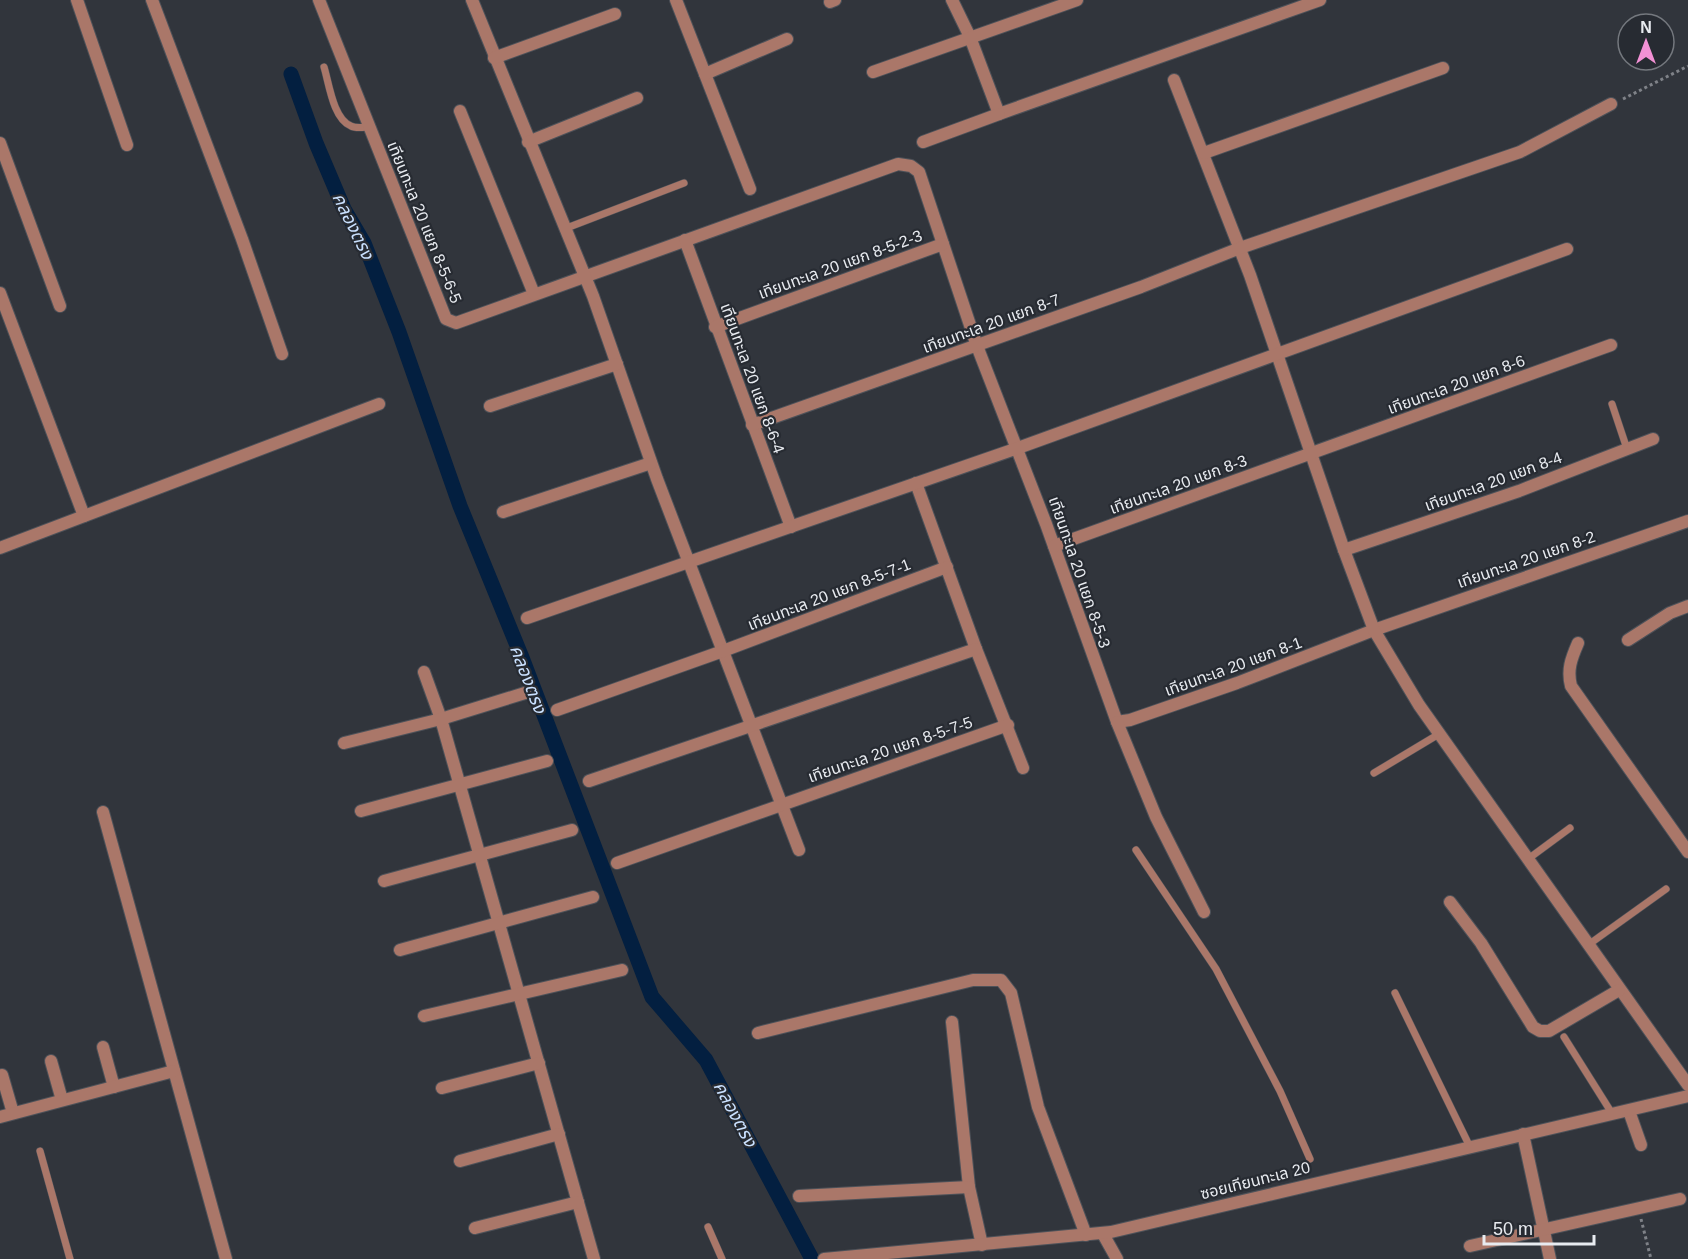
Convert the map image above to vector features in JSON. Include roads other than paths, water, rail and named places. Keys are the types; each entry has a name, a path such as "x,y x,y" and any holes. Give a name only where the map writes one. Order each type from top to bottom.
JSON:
{"street":[{"path":"77,0 127,145"},
{"path":"152,0 242,239 282,354"},
{"name":"เทียนทะเล 20 แยก 8-5-6-5","path":"319,0 446,318 456,323 898,164 910,165 919,172 942,244"},
{"path":"472,0 584,276 651,463 800,850"},
{"path":"676,0 750,189"},
{"path":"952,0 970,37 999,114"},
{"path":"873,72 1077,0"},
{"path":"923,142 1320,0"},
{"path":"494,58 615,14"},
{"path":"705,74 787,39"},
{"path":"1204,153 1443,68"},
{"path":"1174,80 1240,248 1313,454 1344,550 1374,630 1439,734 1688,1085"},
{"path":"528,142 637,98"},
{"name":"เทียนทะเล 20 แยก 8-7","path":"752,425 977,346 1240,248 1520,152 1611,105"},
{"path":"460,111 534,294"},
{"path":"0,143 60,306"},
{"name":"เทียนทะเล 20 แยก 8-6-4","path":"685,240 715,327 791,527"},
{"name":"เทียนทะเล 20 แยก 8-5-2-3","path":"715,327 942,244"},
{"name":"เทียนทะเล 20 แยก 8-5-3","path":"942,244 977,346 1018,448 1117,722"},
{"path":"527,618 1018,448 1567,249"},
{"path":"0,293 84,516"},
{"name":"เทียนทะเล 20 แยก 8-6","path":"1313,454 1611,345"},
{"path":"490,406 617,364"},
{"path":"0,548 379,404"},
{"name":"เทียนทะเล 20 แยก 8-4","path":"1344,550 1519,491 1653,439"},
{"name":"เทียนทะเล 20 แยก 8-3","path":"1054,546 1224,483 1313,454"},
{"path":"503,512 651,463"},
{"path":"916,483 976,649 1008,725 1023,768"},
{"name":"เทียนทะเล 20 แยก 8-2","path":"1374,630 1688,521"},
{"name":"เทียนทะเล 20 แยก 8-5-7-1","path":"557,710 947,567"},
{"path":"1628,640 1670,614 1688,606"},
{"name":"เทียนทะเล 20 แยก 8-1","path":"1117,722 1130,720 1237,683 1374,630"},
{"path":"1578,644 1570,661 1568,675 1571,686 1688,852"},
{"path":"589,781 976,649"},
{"path":"424,672 441,718 594,1259"},
{"path":"344,743 525,693"},
{"path":"1117,722 1156,817 1204,912"},
{"name":"เทียนทะเล 20 แยก 8-5-7-5","path":"617,863 1008,725"},
{"path":"361,811 547,761"},
{"path":"103,812 226,1259"},
{"path":"384,881 572,830"},
{"path":"400,950 498,925 593,897"},
{"path":"1450,902 1476,935 1533,1027 1540,1031 1550,1031 1619,990"},
{"path":"424,1016 519,992 622,970"},
{"path":"758,1033 973,980 1001,980 1011,993 1038,1107 1086,1235"},
{"path":"952,1022 969,1187 982,1245"},
{"path":"103,1047 114,1087"},
{"path":"51,1061 62,1100"},
{"path":"442,1088 539,1063"},
{"path":"0,1117 174,1071"},
{"path":"2,1075 13,1113"},
{"name":"ซอยเทียนทะเล 20","path":"824,1259 1103,1233 1318,1179 1613,1115 1688,1096"},
{"path":"1629,1111 1641,1145"},
{"path":"460,1161 559,1134"},
{"path":"1523,1134 1550,1259"},
{"path":"800,1196 969,1187"},
{"path":"1470,1246 1680,1199"},
{"path":"475,1228 578,1202"},
{"path":"1103,1233 1116,1259"}],"lane":[{"path":"324,67 339,115 344,122 351,126 370,127"},
{"path":"564,229 684,183"},
{"path":"1612,404 1627,449"},
{"path":"1374,773 1439,734"},
{"path":"1528,860 1570,828"},
{"path":"1136,850 1216,969 1280,1091 1310,1159"},
{"path":"1588,945 1666,889"},
{"path":"1395,993 1470,1147"},
{"path":"1564,1037 1613,1115"},
{"path":"40,1151 70,1259"},
{"path":"708,1227 722,1259"}],"waterway":[{"name":"คลองตรง","path":"291,74 316,143 344,209 364,243 399,332 460,506 521,655 652,997 706,1060 812,1259"}]}
